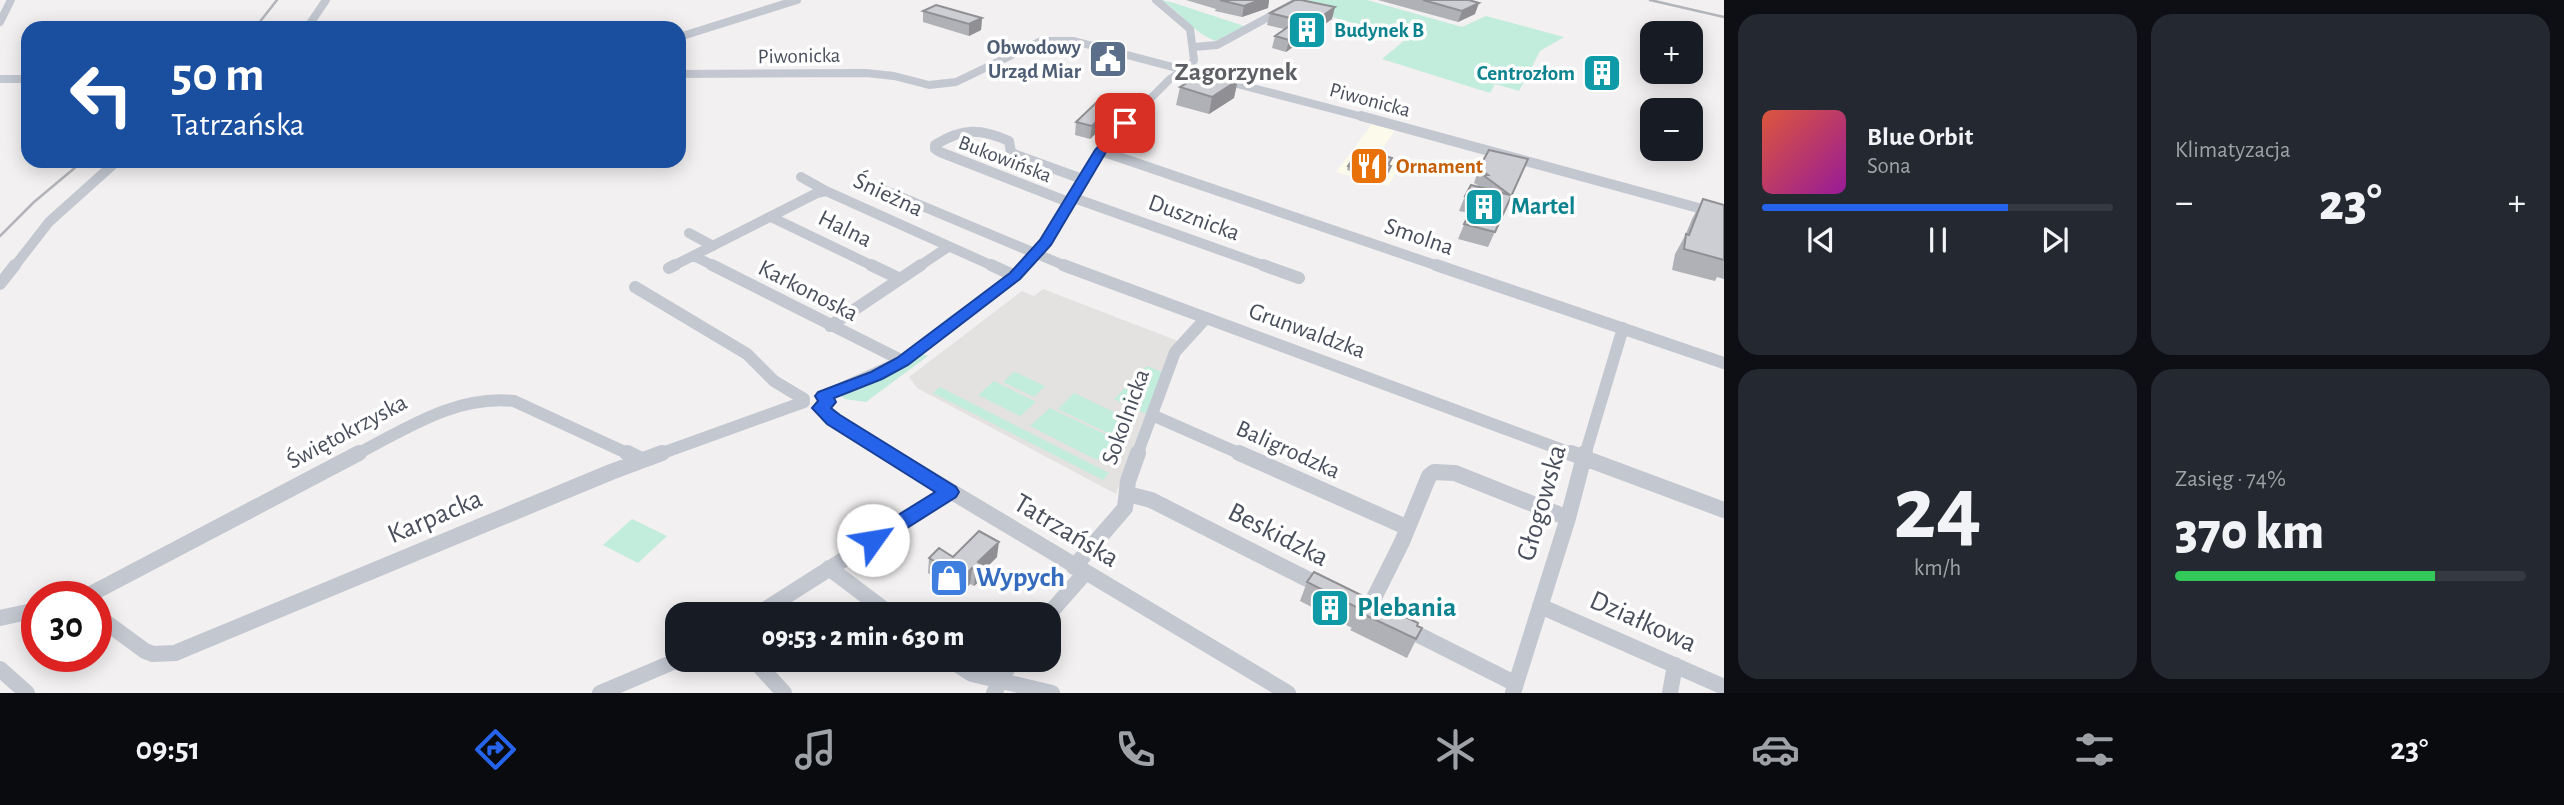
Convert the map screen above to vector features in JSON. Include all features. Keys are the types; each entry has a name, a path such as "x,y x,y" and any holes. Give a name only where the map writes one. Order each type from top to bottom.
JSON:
{"street":[{"path":"0,22 11,0"},
{"path":"312,21 326,0"},
{"path":"686,35 797,0"},
{"path":"822,402 903,361 1015,276 1036,255 1073,201 1101,150 1163,87 1194,60 1192,35 1187,25 1156,0"},
{"path":"1194,47 1217,45 1300,0"},
{"name":"Piwonicka","path":"686,74 866,73 942,85 952,83 1041,41 1057,39 1105,47 1724,215"},
{"path":"0,79 21,79"},
{"name":"Bukowińska","path":"1073,201 940,152 935,145 962,130 974,128 1009,141 1012,152 1016,155 1085,180"},
{"name":"Smolna","path":"1101,150 1724,363"},
{"path":"0,284 49,222 109,168"},
{"path":"801,177 826,191"},
{"name":"Grunwaldzka","path":"877,187 1036,255 1724,509"},
{"name":"Śnieżna","path":"669,268 826,191 1015,276"},
{"name":"Dusznicka","path":"1073,201 1299,278"},
{"name":"Halna","path":"771,217 900,279"},
{"path":"689,233 713,246"},
{"path":"830,326 948,247"},
{"name":"Karkonoska","path":"694,256 903,361"},
{"path":"635,287 747,354 774,382 804,401"},
{"name":"Sokolnicka","path":"1057,602 1125,509 1128,481 1175,352 1206,318"},
{"name":"Głogowska","path":"1514,688 1568,518 1585,458 1586,444 1623,328"},
{"name":"Karpacka","path":"112,627 145,651 153,654 175,653 641,460 804,401 811,394 822,402"},
{"name":"Świętokrzyska","path":"112,583 426,418 460,404 491,399 514,401 641,460"},
{"name":"Tatrzańska","path":"822,402 852,433 1288,693"},
{"name":"Baligrodzka","path":"1152,415 1406,527"},
{"path":"1514,688 1375,613 1406,527 1429,476 1439,471 1455,473 1568,518"},
{"path":"777,602 950,492"},
{"name":"Beskidzka","path":"1128,494 1151,500 1331,591"},
{"path":"829,568 874,602"},
{"name":"Działkowa","path":"1540,606 1724,687"},
{"path":"0,618 21,613"},
{"path":"1670,693 1675,665"},
{"path":"607,692 665,666"},
{"path":"0,669 27,693"},
{"path":"765,672 784,693"},
{"path":"969,672 997,687 1052,693"}],"shaded area":[{"path":"1372,124 1395,130 1378,155 1403,162 1388,186 1336,172"},
{"path":"1043,289 1178,341 1170,349 1116,494 917,388 909,377 1022,291 1034,296"}],"green space":[{"path":"1162,0 1244,26 1216,41 1201,33"},
{"path":"1308,0 1367,0 1462,27 1486,16 1564,37 1540,51 1519,91 1495,84 1490,93 1382,59 1406,39 1296,6"},
{"path":"922,354 928,356 866,402 845,399 840,395 885,376"},
{"path":"1147,366 1162,372 1146,414 1114,399"},
{"path":"1014,372 1045,386 1034,397 1003,382"},
{"path":"994,381 1036,402 1020,416 978,395"},
{"path":"940,387 1109,473 1103,480 933,393"},
{"path":"1074,393 1127,418 1112,435 1058,409"},
{"path":"1050,408 1117,440 1097,460 1030,426"},
{"path":"632,519 667,536 638,563 603,545"}],"building":[{"path":"1220,0 1260,0 1244,6"},
{"path":"1295,0 1335,7 1289,40 1275,36 1298,20 1270,13"},
{"path":"1423,0 1469,0 1479,3 1462,11"},
{"path":"936,5 982,18 969,24 923,11"},
{"path":"1210,70 1237,77 1234,79 1238,80 1212,97 1180,87"},
{"path":"1099,100 1115,103 1092,126 1076,122"},
{"name":"Ornament","path":"1359,150 1392,158 1388,165 1391,166 1385,175 1348,166"},
{"name":"Martel","path":"1489,150 1528,159 1495,232 1464,224 1477,199 1465,196 1471,185 1510,195 1483,175 1488,175 1479,168"},
{"path":"1703,199 1724,205 1724,260 1684,249 1686,234 1689,235"},
{"path":"979,531 999,542 978,562 982,565 976,571 972,568 962,578 929,558 939,548 953,557"},
{"path":"1314,572 1418,623 1417,626 1422,628 1416,639 1359,612 1360,609 1307,582"}],"railway":[{"path":"260,21 277,0"},
{"path":"1650,0 1724,17"},
{"path":"0,236 34,202 75,168"}],"place":[{"name":"Budynek B","path":"1307,30"},
{"name":"Obwodowy Urząd Miar","path":"1108,59"},
{"name":"Centrozłom","path":"1602,73"},
{"name":"Ornament","path":"1369,166"},
{"name":"Martel","path":"1484,207"},
{"name":"Wypych","path":"949,578"},
{"name":"Plebania","path":"1330,608"}],"district":[{"name":"Zagorzynek","path":"1236,72"}],"route":[{"path":"873,540 950,492 833,419 820,408 827,402 824,396 890,369 919,351 1004,286 1046,243 1101,150 1125,123"}]}
